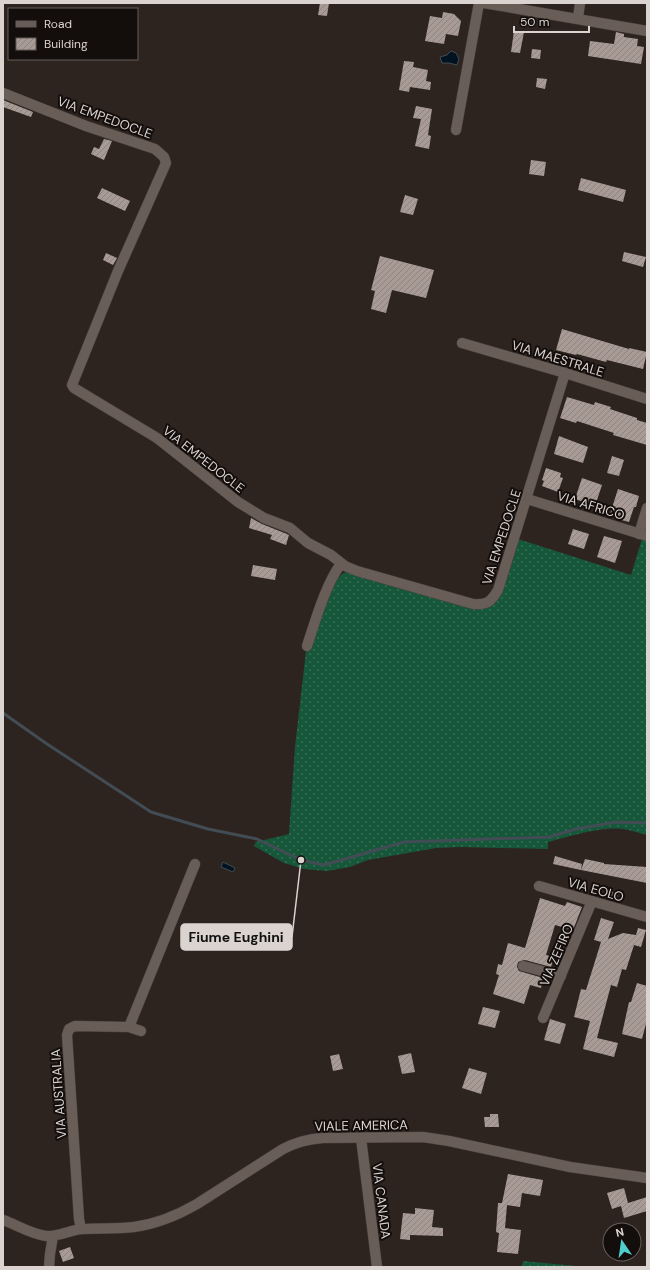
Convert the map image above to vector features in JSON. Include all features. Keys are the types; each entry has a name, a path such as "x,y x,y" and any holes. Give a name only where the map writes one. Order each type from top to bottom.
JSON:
{"street":[{"path":"456,130 479,3"},
{"path":"484,3 647,30"},
{"path":"578,18 580,3"},
{"name":"VIA EMPEDOCLE","path":"3,93 86,126 155,149 161,153 166,163 118,271 72,384 74,388 170,447 238,502 264,518 290,528 308,543 331,555 341,564 357,571 460,601 473,604 485,603 492,600 498,590 565,373"},
{"name":"VIA MAESTRALE","path":"462,343 647,399"},
{"name":"VIA AFRICO","path":"527,498 643,535"},
{"path":"643,535 647,508"},
{"path":"307,646 324,599 336,571 341,564"},
{"path":"129,1027 195,864"},
{"name":"VIA EOLO","path":"539,886 647,917"},
{"name":"VIA ZEFIRO","path":"543,1018 592,901"},
{"path":"523,966 561,976"},
{"name":"VIA AUSTRALIA","path":"81,1229 78,1219 67,1035 69,1029 75,1026 129,1027 141,1031"},
{"name":"VIALE AMERICA","path":"3,1220 45,1236 53,1236 81,1229 134,1227 152,1224 197,1204 283,1149 295,1143 309,1139 423,1137 449,1141 570,1167 647,1178"},
{"name":"VIA CANADA","path":"361,1138 377,1267"},
{"path":"49,1267 53,1236"}],"green space":[{"path":"518,539 631,575 642,539 647,541 647,835 614,828 585,832 548,842 548,849 461,847 436,848 368,860 350,867 327,871 304,869 284,863 254,846 256,842 289,834 295,747 306,651 310,649 315,631 334,583 347,571 488,606"},
{"path":"523,1261 576,1266 522,1267"}],"water":[{"path":"451,51 456,53 459,59 457,65 442,63 440,57 447,55"},
{"path":"223,862 235,868 233,872 221,867"}],"building":[{"path":"320,3 329,3 327,16 318,15"},
{"path":"443,12 454,14 461,21 458,36 446,34 444,44 425,41 430,16 442,18"},
{"path":"514,31 524,32 520,53 511,52"},
{"path":"616,32 624,34 624,37 638,39 637,46 644,47 641,64 588,56 590,41 614,44"},
{"path":"532,49 541,50 540,59 531,58"},
{"path":"404,61 414,62 413,67 428,70 426,81 431,82 430,90 410,87 409,92 399,90"},
{"path":"537,78 547,79 545,89 536,87"},
{"path":"3,100 33,112 31,117 3,107"},
{"path":"416,106 432,109 428,135 431,136 429,149 415,146 421,119 413,118"},
{"path":"104,139 112,141 104,160 91,154 94,147 99,149"},
{"path":"531,160 546,162 544,176 529,174"},
{"path":"581,178 626,190 623,202 578,190"},
{"path":"102,188 130,201 125,211 97,198"},
{"path":"405,195 418,199 413,215 400,212"},
{"path":"624,252 646,257 643,267 622,261"},
{"path":"106,253 117,258 113,265 103,260"},
{"path":"380,256 434,270 426,298 392,290 386,313 371,309 375,291 371,290"},
{"path":"562,329 629,349 647,352 643,369 556,350"},
{"path":"567,397 594,405 595,402 611,407 610,409 647,423 647,445 613,435 614,433 577,421 576,423 560,418"},
{"path":"559,436 588,447 583,463 554,454"},
{"path":"612,456 624,460 619,476 607,473"},
{"path":"546,468 561,473 560,477 563,478 558,492 542,486 544,481 542,480"},
{"path":"582,478 602,485 595,506 575,499"},
{"path":"618,489 639,496 629,522 614,518 615,515 610,514"},
{"path":"251,518 289,535 286,545 270,539 272,535 249,528"},
{"path":"573,529 589,534 584,549 568,544"},
{"path":"604,536 622,541 615,563 597,557"},
{"path":"253,565 277,569 275,580 251,576"},
{"path":"555,856 582,864 581,870 553,864"},
{"path":"585,859 604,864 647,867 647,883 581,870"},
{"path":"609,891 618,893 616,901 607,899"},
{"path":"540,898 565,906 567,902 582,907 573,930 555,925 546,955 554,957 551,967 525,960 518,962 517,967 519,971 543,978 541,988 530,985 524,1004 493,994 499,975 496,974 498,964 502,965 508,943 525,948"},
{"path":"601,918 614,922 608,939 623,933 636,935 638,928 646,930 641,947 634,945 626,970 622,969 617,987 611,985 597,1038 618,1043 614,1057 583,1049 590,1021 574,1017 581,989 586,990 601,942 594,940"},
{"path":"637,983 647,986 647,1020 642,1039 622,1034 629,1002 631,1002"},
{"path":"483,1007 500,1011 495,1028 478,1024"},
{"path":"550,1019 566,1024 560,1044 544,1040"},
{"path":"411,1053 415,1072 402,1074 398,1056"},
{"path":"339,1054 343,1069 333,1071 330,1056"},
{"path":"469,1068 487,1073 481,1094 462,1088"},
{"path":"490,1114 498,1114 499,1127 485,1127 484,1117 490,1117"},
{"path":"508,1174 543,1180 540,1196 522,1193 520,1207 507,1205 505,1228 521,1230 518,1254 497,1252 499,1233 496,1232 498,1203 502,1203"},
{"path":"624,1188 628,1203 647,1197 647,1211 624,1218 621,1206 612,1209 607,1193"},
{"path":"415,1208 434,1210 432,1227 443,1228 443,1236 410,1235 410,1240 400,1239 403,1213 415,1214"},
{"path":"70,1247 74,1258 63,1262 59,1251"}],"waterway":[{"path":"3,713 47,744 151,812 208,829 257,839 301,860 324,865 404,842 549,837 576,829 616,822 647,823"}],"place":[{"name":"Fiume Eughini","path":"301,860"}]}
